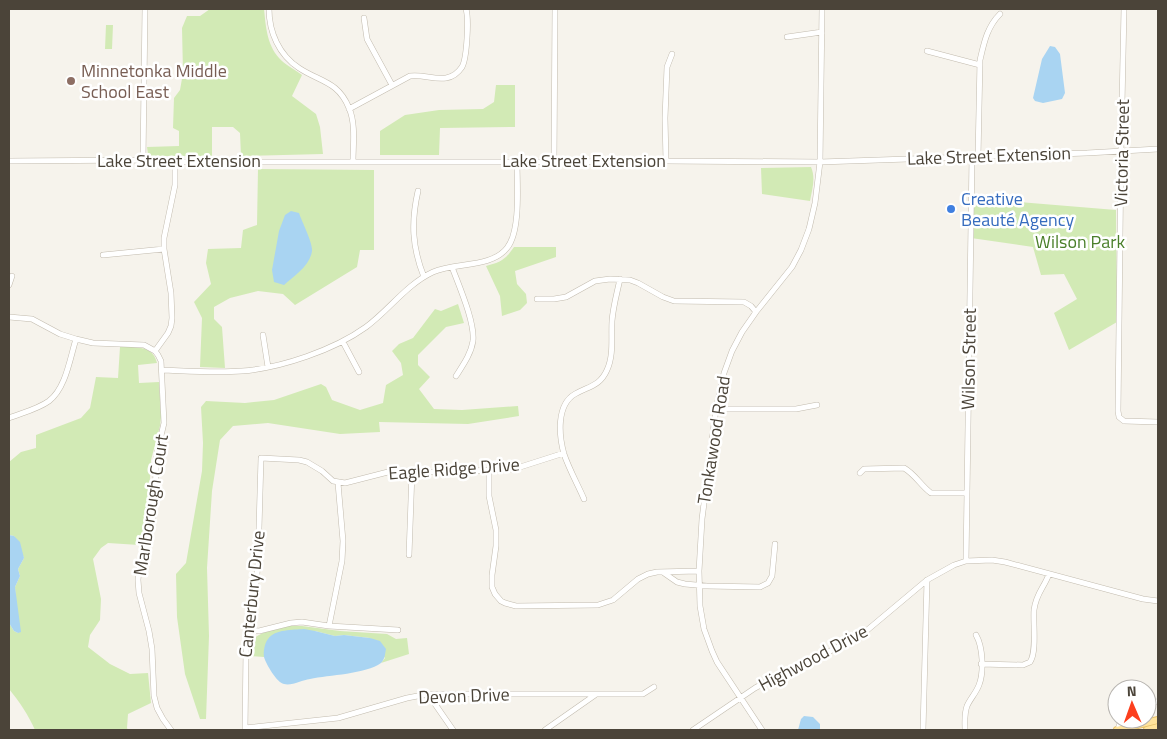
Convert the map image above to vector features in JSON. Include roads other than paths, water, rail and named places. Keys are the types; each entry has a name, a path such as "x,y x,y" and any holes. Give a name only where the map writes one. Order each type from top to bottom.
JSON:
{"main road":[{"path":"1118,730 1158,720"},
{"path":"1147,730 1158,727"}],"street":[{"path":"143,160 145,9"},
{"path":"269,9 271,30 285,56 299,68 330,84 344,98 349,109 353,127 353,162"},
{"path":"349,109 410,76 421,75 444,79 461,69 465,57 468,24 466,9"},
{"path":"554,162 555,9"},
{"name":"Tonkawood Road","path":"762,730 717,662 706,635 701,614 699,571 702,519 716,409 724,373 732,351 742,332 792,267 809,228 815,203 820,162 822,9"},
{"name":"Victoria Street","path":"1124,9 1118,411 1119,417 1124,421 1158,422"},
{"path":"978,157 980,65 983,48 992,22 1000,14"},
{"path":"364,18 367,39 392,85"},
{"path":"788,37 822,32"},
{"path":"927,51 980,65"},
{"path":"666,161 667,67 672,54"},
{"name":"Lake Street Extension","path":"9,161 820,162 1158,149"},
{"name":"Wilson Street","path":"966,561 972,157"},
{"path":"9,317 32,319 60,334 76,339 101,344 144,345 155,350 168,333 172,318 171,293 164,249 166,226 174,185 175,162"},
{"path":"162,370 241,371 292,361 343,342 367,327 424,277 444,268 490,260 496,257 508,247 515,232 517,162"},
{"path":"418,191 413,221 413,236 419,266 424,277"},
{"path":"103,255 164,249"},
{"path":"452,267 473,330 470,352 456,376"},
{"path":"9,285 12,276"},
{"path":"537,299 560,299 595,281 620,279 638,283 674,301 744,302 756,312"},
{"path":"584,499 564,453 561,417 565,404 570,398 597,383 603,377 611,361 612,316 620,279"},
{"path":"262,335 268,367"},
{"path":"9,418 43,404 56,394 64,380 76,339"},
{"path":"343,342 359,372"},
{"name":"Marlborough Court","path":"155,350 161,361 164,423 157,453 154,509 151,527 139,567 138,580 139,593 152,649 154,696 157,708 171,730"},
{"path":"716,409 796,409 817,405"},
{"name":"Eagle Ridge Drive","path":"338,483 351,482 388,472 514,469 564,453"},
{"name":"Canterbury Drive","path":"246,729 246,651 258,563 261,458 307,462 322,470 333,481 338,483"},
{"path":"860,473 864,470 904,468 910,471 931,492 967,493"},
{"path":"489,470 489,496 496,530 492,587 497,598 505,603 516,606 598,605 618,597 638,579 652,572 699,571"},
{"path":"409,555 412,472"},
{"path":"330,626 342,561 343,541 338,483"},
{"path":"664,572 681,584 764,586 772,576 775,544"},
{"name":"Highwood Drive","path":"693,730 768,680 859,637 927,580 954,565 966,561 992,560 1005,562 1143,599 1158,601"},
{"path":"981,664 1023,665 1030,662 1033,654 1035,604 1037,596 1049,574"},
{"path":"924,730 927,580"},
{"path":"248,630 259,631 302,622 330,626 398,630"},
{"path":"965,730 967,707 978,688 980,680 981,645 976,635"},
{"name":"Devon Drive","path":"246,729 338,718 407,698 428,694 643,694 654,687"},
{"path":"428,694 453,730"},
{"path":"545,730 595,695"}],"water":[{"path":"1050,46 1055,47 1060,54 1065,93 1062,99 1043,103 1035,101 1033,98 1042,59"},
{"path":"291,211 299,213 312,251 305,266 284,285 274,282 272,270 279,231 285,215"},
{"path":"9,535 14,536 20,542 24,558 18,569 20,576 15,587 21,632 18,633 14,631 9,623"},
{"path":"304,629 335,636 344,635 380,641 386,649 384,658 381,663 366,670 290,684 281,683 265,660 264,647 266,642 275,633"},
{"path":"804,716 813,717 820,724 820,730 798,730 801,719"}],"place":[{"name":"Minnetonka Middle School East","path":"71,81"},
{"name":"Creative Beauté Agency","path":"951,209"}],"park label":[{"name":"Wilson Park","path":"1080,242"}]}
